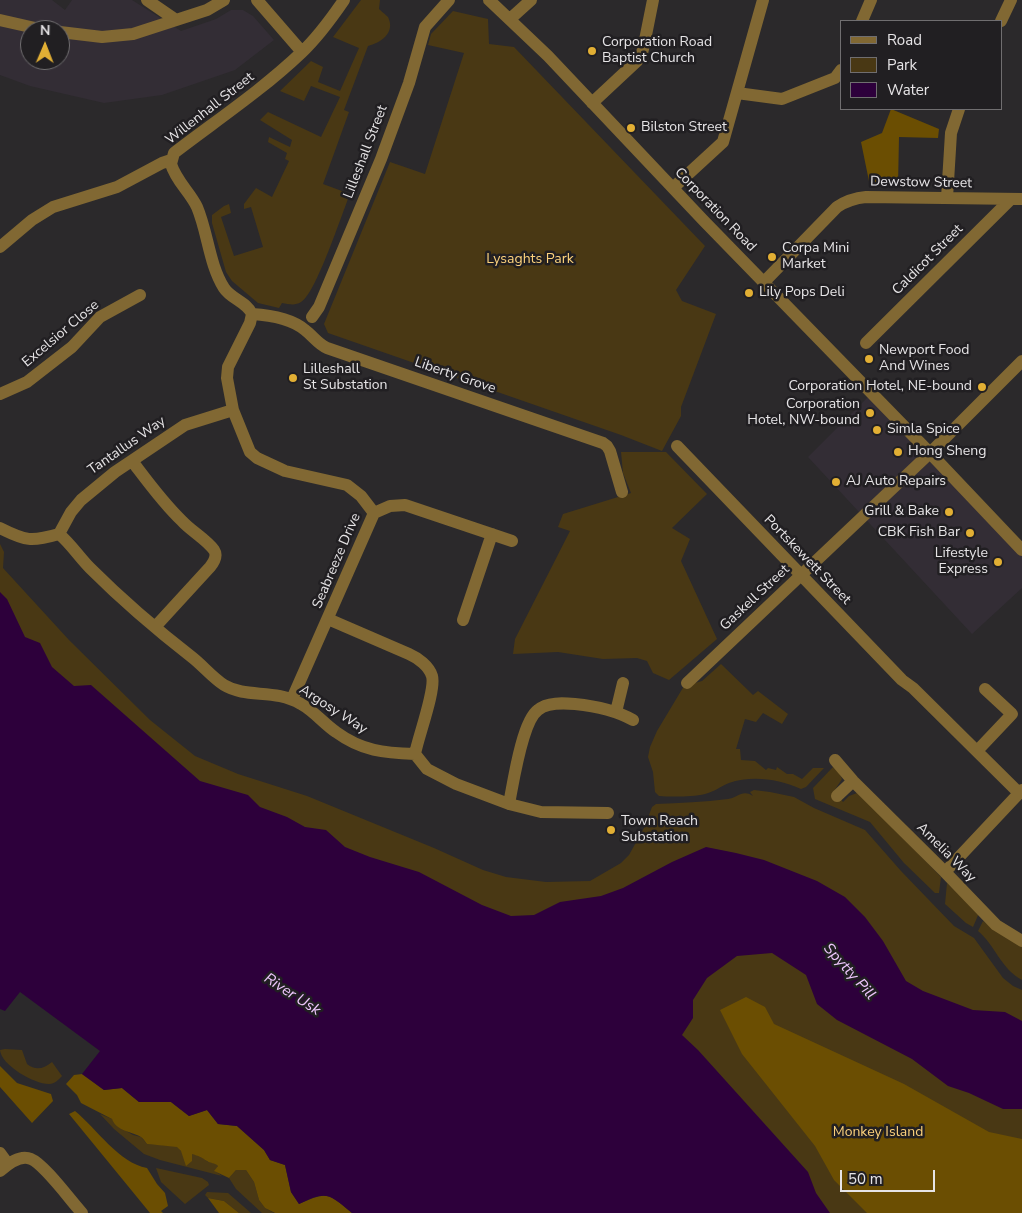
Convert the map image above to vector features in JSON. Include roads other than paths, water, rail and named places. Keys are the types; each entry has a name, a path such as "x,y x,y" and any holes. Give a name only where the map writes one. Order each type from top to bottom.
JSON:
{"street":[{"path":"147,0 176,20"},
{"path":"70,33 102,37 132,34 207,10 224,0"},
{"path":"257,0 302,52"},
{"name":"Willenhall Street","path":"0,247 32,220 53,207 117,187 171,160 174,153 260,89 302,52 327,24 344,0"},
{"name":"Lilleshall Street","path":"312,317 381,159 409,83 426,27 449,0"},
{"name":"Corporation Road","path":"489,0 539,46 1022,550"},
{"path":"510,20 531,0"},
{"path":"592,103 642,53 653,0"},
{"path":"674,187 723,142 764,0"},
{"path":"862,20 871,0"},
{"path":"1001,20 1010,2"},
{"path":"0,20 20,25"},
{"path":"736,93 782,100 835,78 840,71"},
{"path":"947,198 950,132 959,110"},
{"path":"171,160 172,169 197,206 219,278 225,289 247,307 252,314 250,323 228,368 227,378 233,410 250,452 257,458 285,471 347,485 361,496 374,512"},
{"name":"Dewstow Street","path":"764,282 844,202 866,197 1016,199"},
{"name":"Caldicot Street","path":"866,343 1016,199"},
{"name":"Excelsior Close","path":"0,394 27,382 72,347 100,317 140,294"},
{"name":"Liberty Grove","path":"252,314 272,316 298,326 327,348 603,444 610,451 622,492"},
{"name":"Gaskell Street","path":"687,683 930,453 1022,361"},
{"name":"Tantallus Way","path":"59,534 71,512 81,500 115,472 185,425 233,410"},
{"name":"Portskewett Street","path":"677,446 902,680 917,692 1020,792"},
{"path":"132,461 166,505 212,548 216,556 210,567 155,627"},
{"name":"Seabreeze Drive","path":"292,699 374,512 390,506 405,505 512,541"},
{"path":"0,528 19,538 36,541 59,534"},
{"name":"Argosy Way","path":"59,534 91,569 155,627 222,683 232,689 243,692 272,694 292,699 311,711 335,732 366,749 387,753 415,754"},
{"path":"463,620 492,534"},
{"path":"328,619 417,658 429,671 432,676 432,689 415,754 427,769 456,784 509,804 541,812 608,813"},
{"path":"616,712 623,683"},
{"path":"977,751 1012,714 985,689"},
{"path":"509,804 524,736 535,712 547,706 564,704 596,707 616,712 634,720"},
{"name":"Amelia Way","path":"835,760 853,781 996,925 1022,941"},
{"path":"838,796 853,781"},
{"path":"944,872 1020,792"},
{"path":"0,1153 4,1168 21,1158 30,1158 40,1164 82,1213"}],"water":[{"path":"0,592 7,599 25,637 40,643 52,667 74,686 91,685 200,781 248,795 260,807 287,817 305,827 326,830 345,847 419,872 482,905 511,916 534,915 560,902 601,896 623,888 672,862 706,847 764,860 817,881 845,897 865,917 883,941 906,981 923,991 973,1010 1005,1012 1022,1021 1022,1109 1003,1109 969,1093 948,1086 912,1059 837,1020 817,1004 806,975 772,953 737,956 707,978 693,1000 693,1018 682,1035 698,1050 808,1172 816,1193 830,1213 352,1213 333,1198 327,1196 316,1197 299,1204 291,1192 285,1165 270,1160 264,1150 237,1126 218,1124 207,1110 189,1116 171,1102 139,1102 122,1088 104,1090 82,1074 100,1051 20,992 5,1011 0,1009"}],"place":[{"name":"Corporation Road Baptist Church","path":"592,51"},
{"name":"Bilston Street","path":"631,128"},
{"name":"Corpa Mini Market","path":"772,257"},
{"name":"Lily Pops Deli","path":"749,293"},
{"name":"Newport Food And Wines","path":"869,359"},
{"name":"Lilleshall St Substation","path":"293,378"},
{"name":"Corporation Hotel, NE-bound","path":"982,387"},
{"name":"Corporation Hotel, NW-bound","path":"870,413"},
{"name":"Simla Spice","path":"877,430"},
{"name":"Hong Sheng","path":"898,452"},
{"name":"AJ Auto Repairs","path":"836,482"},
{"name":"Grill & Bake","path":"949,512"},
{"name":"CBK Fish Bar","path":"970,533"},
{"name":"Lifestyle Express","path":"998,562"},
{"name":"Town Reach Substation","path":"611,830"}],"park label":[{"name":"Lysaghts Park","path":"530,260"},
{"name":"Monkey Island","path":"878,1133"}],"water label":[{"name":"Spytty Pill","path":"849,972"},
{"name":"River Usk","path":"292,995"}]}
